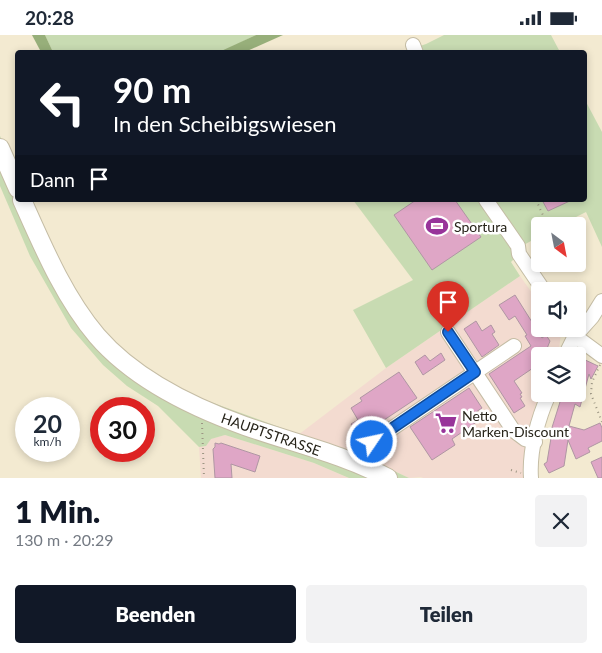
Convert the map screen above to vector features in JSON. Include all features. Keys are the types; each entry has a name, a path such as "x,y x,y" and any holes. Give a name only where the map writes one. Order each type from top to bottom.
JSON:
{"main road":[{"path":"0,148 15,182"},
{"name":"HAUPTSTRASSE","path":"23,202 44,251 68,296 97,335 115,354 136,371 183,401 204,410 245,426 337,456 388,478"}],"street":[{"path":"487,202 518,246 519,255 538,282"},
{"path":"586,322 592,317 602,301"},
{"path":"448,332 513,430 525,439 535,441"},
{"path":"578,337 602,357"},
{"path":"372,442 514,346"},
{"path":"531,478 531,457 540,417 546,402"}],"path":[{"path":"537,202 544,217"},
{"path":"602,361 592,382 591,394 602,422"},
{"path":"204,410 202,420 204,478"}],"shaded area":[{"path":"520,276 531,291 531,337 560,337 559,347 531,347 531,402 537,402 526,457 525,478 409,478 375,462 298,435 386,368"},
{"path":"225,435 314,463 349,478 201,478 199,447 206,446 210,439"}],"green space":[{"path":"32,35 45,35 52,50 40,50"},
{"path":"45,35 256,35 225,50 52,50"},
{"path":"256,35 283,35 249,50 223,50"},
{"path":"444,35 551,35 559,50 411,49"},
{"path":"587,104 602,132 602,247 586,212 576,217 531,217 531,241 511,252 515,258 511,262 520,276 386,368 353,310 413,280 354,202 587,202"},
{"path":"0,136 15,170 15,202 19,202 76,293 102,330 120,347 141,364 186,393 375,462 409,478 349,478 314,463 225,435 211,439 206,446 199,447 155,404 155,397 144,397 127,386 103,365 71,328 30,256 0,186"}],"building":[{"name":"Sportura","path":"413,202 456,202 481,237 432,270 394,215"},
{"path":"543,202 568,202 548,211"},
{"path":"515,295 531,320 531,337 547,337 550,341 548,347 531,347 531,369 514,381 522,393 520,398 525,406 514,413 489,374 531,346 525,336 527,335 515,316 509,320 499,305"},
{"path":"476,321 482,331 491,325 495,332 492,334 499,345 482,357 464,329"},
{"path":"441,353 445,360 423,375 415,362 425,355 430,361"},
{"path":"586,360 598,366 591,379 589,374 586,385"},
{"path":"399,372 417,398 360,439 351,424 358,420 351,408 362,401 360,398"},
{"name":"Netto Marken-Discount","path":"469,388 482,408 476,412 481,419 452,439 455,445 432,460 410,427"},
{"path":"560,402 581,402 580,407 575,404 569,426 584,430 600,423 602,428 602,441 588,448 590,452 576,459 568,440 564,466 549,473 544,464 547,462 551,438 549,437"},
{"path":"215,443 221,443 260,456 255,472 231,464 232,478 215,478 213,449"},
{"path":"602,457 602,478 598,478 591,462"}],"place":[{"name":"Sportura","path":"437,226"},
{"name":"Netto Marken-Discount","path":"446,423"}],"route":[{"path":"372,442 475,372 448,332"}]}
